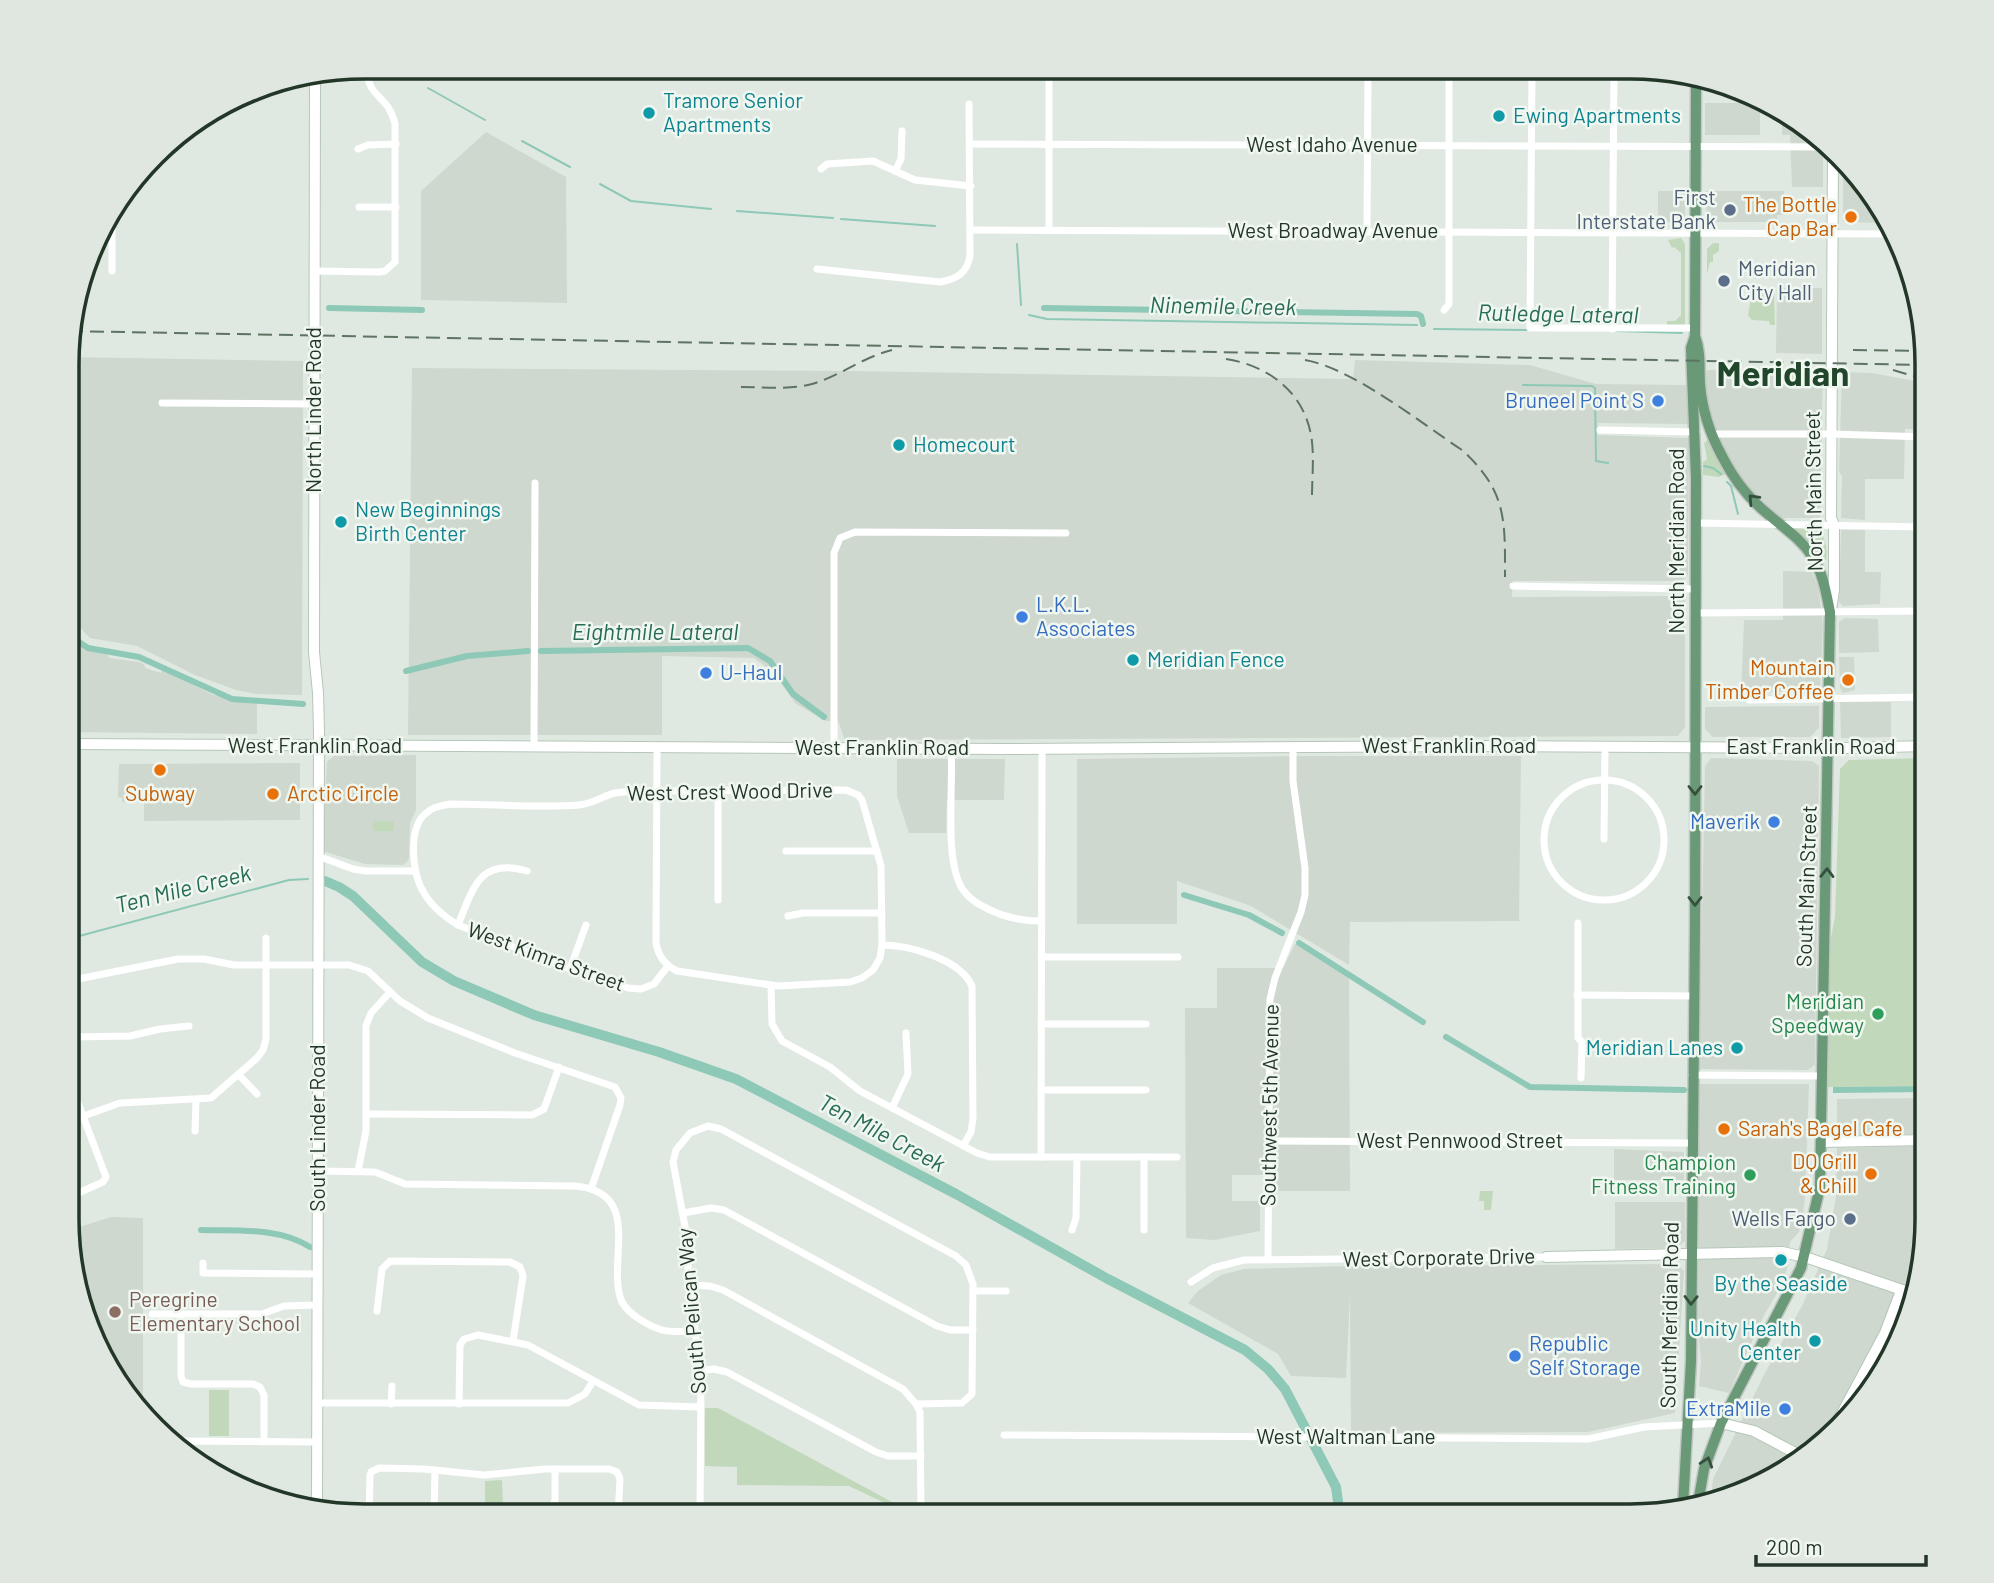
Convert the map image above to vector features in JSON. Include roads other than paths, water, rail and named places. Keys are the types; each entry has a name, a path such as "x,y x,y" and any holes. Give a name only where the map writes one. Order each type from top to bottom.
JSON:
{"main road":[{"name":"North Linder Road","path":"315,83 314,652 319,746"},
{"name":"North Meridian Road","path":"1696,86 1695,332 1691,348 1696,432 1696,747"},
{"name":"North Main Street","path":"1829,748 1830,612 1834,590 1834,525 1831,518 1832,162"},
{"name":"North Meridian Road","path":"1695,332 1700,348 1702,396 1712,434 1721,455 1735,479 1755,503 1799,540 1811,555 1825,582 1830,612"},
{"name":"West Franklin Road","path":"79,744 951,749 1696,747"},
{"name":"South Linder Road","path":"317,1500 319,746"},
{"name":"East Franklin Road","path":"1696,747 1915,746"},
{"name":"South Meridian Road","path":"1683,1499 1691,1361 1696,747"},
{"name":"South Main Street","path":"1699,1496 1704,1469 1721,1423 1788,1296 1805,1257 1821,1187 1829,748"},
{"path":"1821,1142 1915,1140"},
{"name":"West Corporate Drive","path":"1546,1257 1782,1252 1805,1257 1906,1291"},
{"path":"1848,1403 1885,1333 1901,1290"},
{"path":"1687,1423 1692,1452 1689,1498"},
{"path":"1721,1423 1754,1431 1794,1452"}],"street":[{"path":"315,271 379,272 391,267 396,255 395,124 392,111 385,102 366,89 366,79"},
{"path":"1049,79 1049,230"},
{"path":"1367,232 1368,79"},
{"path":"1444,310 1449,304 1449,79"},
{"path":"1532,79 1530,328 1695,332"},
{"path":"1612,329 1615,79"},
{"path":"817,268 940,282 957,277 963,272 970,256 971,230 969,104"},
{"path":"895,171 901,159 902,131"},
{"path":"358,149 368,145 396,144"},
{"name":"West Idaho Avenue","path":"970,144 1815,148"},
{"path":"821,169 827,164 873,161 915,180 971,186"},
{"path":"359,207 396,208"},
{"name":"West Broadway Avenue","path":"971,230 1884,234"},
{"path":"111,271 112,231"},
{"path":"162,403 314,404"},
{"path":"1600,430 1696,432"},
{"path":"1712,434 1915,437"},
{"path":"534,747 535,482"},
{"path":"1697,523 1915,527"},
{"path":"834,748 834,553 840,537 855,532 1066,533"},
{"path":"1513,586 1696,589"},
{"path":"1696,613 1915,611"},
{"path":"1749,700 1915,697"},
{"path":"1605,746 1605,839"},
{"path":"657,747 656,943 657,950 668,966 677,971 792,986 856,980 873,970 880,958 882,946 882,874 877,851 786,850"},
{"name":"Southwest 5th Avenue","path":"1268,1259 1270,999 1275,978 1301,912 1306,886 1293,781 1293,747"},
{"path":"951,749 951,834 955,874 960,885 975,902 999,914 1021,921 1041,921"},
{"path":"1041,1157 1042,749"},
{"path":"1605,779 1625,783 1648,797 1662,820 1665,846 1656,871 1637,890 1625,896 1599,900 1573,891 1553,872 1547,860 1544,833 1547,820 1562,796 1585,782 1605,779"},
{"name":"West Crest Wood Drive","path":"414,871 416,828 423,815 436,807 450,804 582,805 615,793 657,791 846,790 858,795 862,800 877,851"},
{"path":"718,791 718,900"},
{"path":"318,856 353,869 414,871"},
{"path":"458,925 474,884 484,874 495,869 515,868 527,871"},
{"name":"West Kimra Street","path":"414,871 424,894 458,925 570,969 628,988 641,989 654,984 668,966"},
{"path":"788,916 803,913 882,913"},
{"path":"1578,923 1577,995 1578,1038 1582,1042 1581,1078"},
{"path":"570,969 586,925"},
{"path":"79,1118 133,1101 211,1098 239,1075 263,1049 266,1039 266,938"},
{"path":"882,946 909,947 954,967 965,975 972,986 973,1119 971,1132 963,1146"},
{"path":"1041,957 1178,957"},
{"path":"79,978 178,959 204,959 234,965 362,967 411,1009 428,1018 515,1053 609,1084 619,1092 620,1105 591,1189"},
{"path":"771,985 772,1024 782,1041 825,1063 860,1091 963,1146 989,1157 1177,1157"},
{"path":"358,1171 365,1137 366,1026 370,1013 390,992"},
{"path":"1577,995 1693,996"},
{"path":"1041,1024 1146,1024"},
{"path":"79,1037 130,1036 189,1026"},
{"path":"892,1108 908,1074 906,1033"},
{"path":"366,1114 532,1115 544,1109 559,1067"},
{"path":"239,1075 257,1094"},
{"path":"1692,1075 1821,1076"},
{"path":"1041,1090 1146,1090"},
{"path":"195,1132 196,1100"},
{"path":"79,1105 106,1171 103,1182 79,1193"},
{"name":"South Pelican Way","path":"700,1504 700,1371 689,1285 686,1232 673,1169 674,1156 690,1133 708,1126 720,1129 956,1256 970,1271 973,1291"},
{"name":"West Pennwood Street","path":"1269,1141 1692,1143"},
{"path":"1072,1230 1076,1218 1077,1157"},
{"path":"1144,1157 1144,1230"},
{"path":"318,1171 375,1172 405,1184 574,1185 591,1189 609,1202 618,1220 619,1288 625,1307 635,1316 662,1330 695,1331"},
{"path":"683,1213 711,1208 724,1210 937,1326 950,1330 973,1330"},
{"name":"West Corporate Drive","path":"1192,1282 1224,1264 1268,1259 1546,1257"},
{"path":"377,1311 384,1265 398,1260 434,1263 510,1262 520,1267 523,1276 513,1341"},
{"path":"203,1263 203,1273 317,1274"},
{"path":"689,1285 723,1290 892,1381 916,1404 920,1412 921,1504"},
{"path":"916,1404 962,1403 968,1399 973,1387 973,1291 1006,1291"},
{"path":"152,1314 262,1314 284,1306 317,1305"},
{"path":"181,1314 183,1382 253,1384 260,1387 264,1395 264,1442"},
{"path":"460,1404 459,1352 464,1339 478,1335 528,1345 639,1405 701,1407"},
{"path":"700,1371 714,1369 727,1372 882,1455 921,1456"},
{"path":"317,1404 568,1404 585,1394 593,1381"},
{"path":"391,1385 391,1404"},
{"name":"West Waltman Lane","path":"1004,1434 1588,1439 1644,1427 1721,1423"},
{"path":"186,1441 317,1442"},
{"path":"369,1504 369,1480 372,1472 379,1468 484,1475 555,1469 609,1469 617,1472 620,1479 619,1504"},
{"path":"554,1504 555,1469"},
{"path":"434,1504 435,1470"}],"waterway":[{"name":"Ninemile Creek","path":"428,88 485,120"},
{"name":"Ninemile Creek","path":"522,141 570,167"},
{"name":"Ninemile Creek","path":"600,184 631,201 711,209"},
{"name":"Ninemile Creek","path":"737,211 833,218"},
{"name":"Ninemile Creek","path":"841,219 935,226"},
{"name":"Ninemile Creek","path":"1017,244 1021,305"},
{"name":"Rutledge Lateral","path":"329,308 422,310"},
{"name":"Rutledge Lateral","path":"1044,308 1417,314 1421,316 1423,324"},
{"name":"Ninemile Creek","path":"1029,315 1047,319 1417,325"},
{"name":"Rutledge Lateral","path":"1434,329 1527,330"},
{"name":"Rutledge Lateral","path":"1617,331 1682,333"},
{"name":"Ninemile Creek","path":"1523,385 1595,388 1596,461 1608,463"},
{"name":"Ninemile Creek","path":"1704,466 1721,474"},
{"name":"Ninemile Creek","path":"1727,482 1731,486 1738,514"},
{"name":"Eightmile Lateral","path":"79,642 88,648 139,657 232,699 303,704"},
{"name":"Eightmile Lateral","path":"541,651 748,648 770,661 793,694 824,717"},
{"name":"Eightmile Lateral","path":"406,671 467,656 528,651"},
{"name":"Ten Mile Creek","path":"79,936 289,880 308,879"},
{"name":"Ten Mile Creek","path":"325,881 353,896 422,962 454,981 534,1015 659,1052 736,1079 1245,1350 1268,1369 1285,1389 1336,1487 1338,1504"},
{"name":"Eightmile Lateral","path":"1184,895 1249,915 1282,933"},
{"name":"Eightmile Lateral","path":"1299,943 1423,1022"},
{"name":"Eightmile Lateral","path":"1446,1037 1530,1087 1684,1090"},
{"path":"201,1230 271,1233 310,1247"}],"railway":[{"path":"81,331 1915,365"},
{"path":"741,387 804,386 892,350"},
{"path":"1853,350 1915,351"},
{"path":"1226,359 1258,368 1272,376 1284,386 1303,410 1312,442 1312,497"},
{"path":"1305,360 1324,365 1365,385 1462,450 1477,465 1488,479 1500,508 1505,539 1505,577"},
{"path":"1893,370 1915,376"}],"place":[{"name":"Tramore Senior Apartments","path":"649,113"},
{"name":"Ewing Apartments","path":"1499,116"},
{"name":"First Interstate Bank","path":"1730,210"},
{"name":"The Bottle Cap Bar","path":"1851,217"},
{"name":"Meridian City Hall","path":"1724,281"},
{"name":"Bruneel Point S","path":"1658,401"},
{"name":"Homecourt","path":"899,445"},
{"name":"New Beginnings Birth Center","path":"341,522"},
{"name":"L.K.L. Associates","path":"1022,617"},
{"name":"Meridian Fence","path":"1133,660"},
{"name":"U-Haul","path":"706,673"},
{"name":"Mountain Timber Coffee","path":"1848,680"},
{"name":"Subway","path":"160,770"},
{"name":"Arctic Circle","path":"273,794"},
{"name":"Maverik","path":"1774,822"},
{"name":"Meridian Speedway","path":"1878,1014"},
{"name":"Meridian Lanes","path":"1737,1048"},
{"name":"Sarah's Bagel Cafe","path":"1724,1129"},
{"name":"DQ Grill & Chill","path":"1871,1174"},
{"name":"Champion Fitness Training","path":"1750,1175"},
{"name":"Wells Fargo","path":"1850,1219"},
{"name":"By the Seaside","path":"1781,1260"},
{"name":"Peregrine Elementary School","path":"115,1312"},
{"name":"Unity Health Center","path":"1815,1341"},
{"name":"Republic Self Storage","path":"1515,1356"},
{"name":"ExtraMile","path":"1785,1409"}],"district":[{"name":"Meridian","path":"1783,374"}]}
